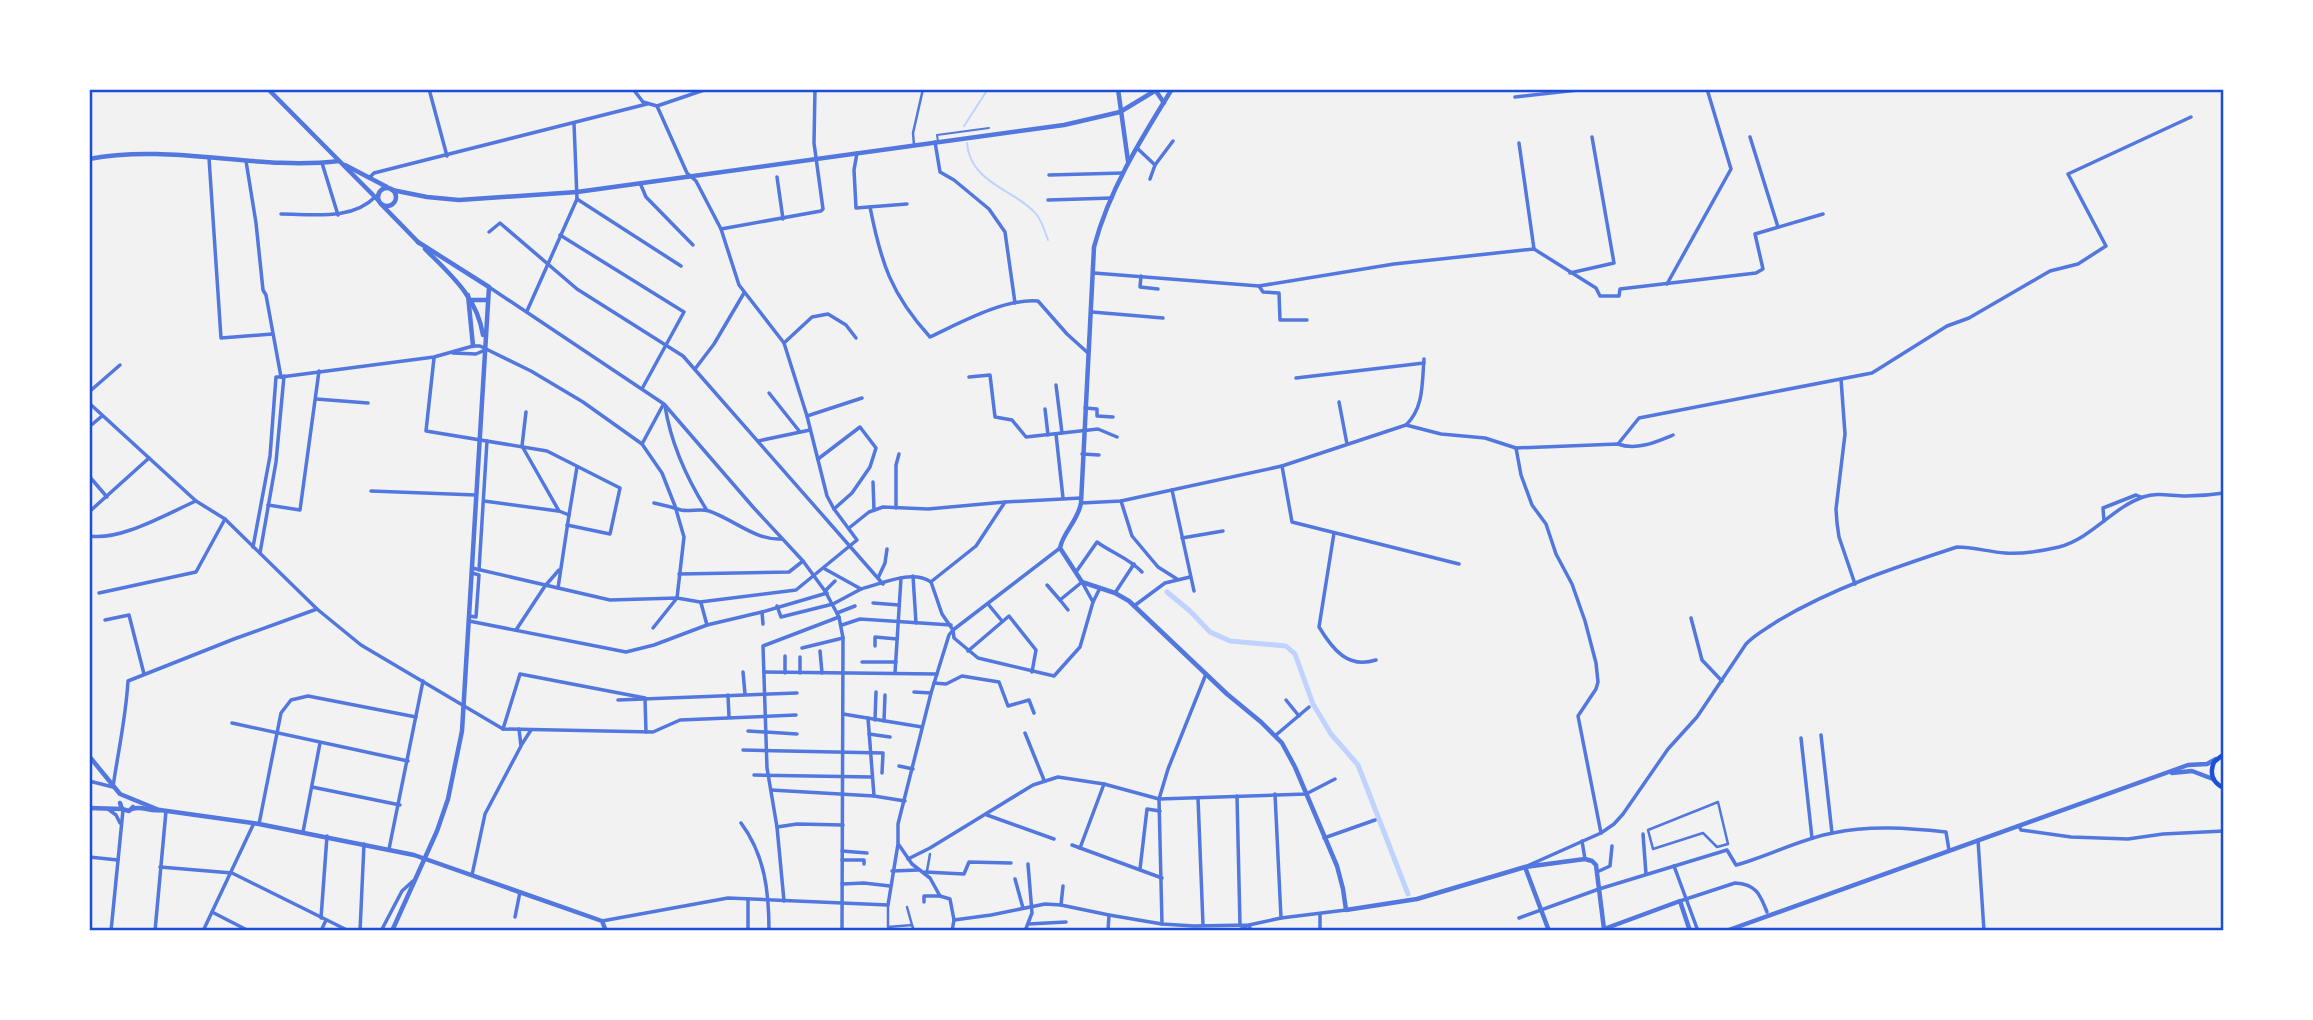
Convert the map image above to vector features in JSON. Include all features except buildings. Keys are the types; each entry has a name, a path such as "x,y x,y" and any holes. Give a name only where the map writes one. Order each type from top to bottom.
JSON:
{"main road":[{"path":"2224,754 2217,758 2212,768 2213,779 2224,788"}],"street":[{"path":"268,89 468,294 482,326 485,350"},
{"path":"429,89 447,156"},
{"path":"634,89 647,104"},
{"path":"361,183 374,173 647,104 657,106 707,89"},
{"path":"721,229 783,219 823,209 814,143 815,89"},
{"path":"914,145 913,132 923,89"},
{"path":"1118,89 1128,162"},
{"path":"912,925 888,927 888,905 898,844 898,824 934,683 952,628 1060,548 1074,523 1081,500 1094,247 1128,162 1172,89"},
{"path":"1515,97 1587,89"},
{"path":"1667,284 1731,169 1707,89"},
{"path":"89,159 135,155 246,161 340,162 391,189 408,193 459,200 577,196 640,183 1064,125 1120,112 1157,90 1164,103"},
{"path":"472,570 610,600 677,598 701,602 796,590 825,569 857,540 827,496 807,416 784,343 739,285 721,229 704,195 687,173 657,106"},
{"path":"1618,444 1639,418 1876,372 1947,326 1969,318 2050,271 2078,264 2105,246 2067,174 2191,117"},
{"path":"527,311 577,196 573,123"},
{"path":"1570,273 1614,263 1592,137"},
{"path":"1750,137 1778,227"},
{"path":"1150,179 1155,165 1173,141"},
{"path":"937,142 940,172 989,209 1005,232 1016,303"},
{"path":"1519,143 1534,249"},
{"path":"1137,148 1155,165"},
{"path":"857,153 854,170 856,208 907,204"},
{"path":"209,158 221,338 272,334"},
{"path":"246,161 263,290 282,376 276,462 260,553"},
{"path":"322,163 338,215"},
{"path":"1049,175 1123,173"},
{"path":"777,177 783,219"},
{"path":"640,183 646,197 693,245"},
{"path":"378,201 381,190 391,189"},
{"path":"391,189 396,195 393,211 396,220"},
{"path":"281,214 338,215 378,201 386,206 408,193"},
{"path":"577,196 681,265"},
{"path":"1048,200 1112,198"},
{"path":"870,207 884,265 894,289 930,337 972,317 1028,300 1038,301 1088,353"},
{"path":"1094,273 1259,286 1394,264 1534,249 1596,288 1600,296 1619,296 1620,289 1756,273 1763,269 1755,234 1823,214"},
{"path":"489,232 500,223 577,289 683,356 883,584"},
{"path":"559,234 684,312 643,387"},
{"path":"418,242 643,387 664,404 803,561 826,592 838,615 843,638 842,931"},
{"path":"454,278 461,268"},
{"path":"1141,276 1140,287 1158,289"},
{"path":"392,931 425,859 448,799 462,731 489,286"},
{"path":"1259,286 1263,292 1279,293 1280,320 1307,320"},
{"path":"695,369 714,344 744,293"},
{"path":"468,294 473,346"},
{"path":"472,300 488,300"},
{"path":"1092,312 1163,317"},
{"path":"784,343 812,317 828,314 846,325 856,338"},
{"path":"253,547 270,456 276,377 434,357 473,346 531,371 583,402 642,444 662,473 676,506 684,537 677,598 653,628"},
{"path":"451,352 476,354 485,350"},
{"path":"434,357 426,430 547,451 620,488 610,534 567,525"},
{"path":"849,528 874,510 928,509 1063,498 1121,501 1282,466 1405,425 1416,415 1419,405 1424,361 1296,378"},
{"path":"89,392 120,365"},
{"path":"268,505 300,510 319,371"},
{"path":"969,377 990,375 995,417 1012,420 1026,437 1083,429 1098,429 1117,437"},
{"path":"1841,379 1845,434 1837,496 1837,523 1855,584"},
{"path":"1056,385 1062,433"},
{"path":"769,393 800,432"},
{"path":"316,398 368,403"},
{"path":"807,416 862,398"},
{"path":"1339,401 1347,444"},
{"path":"89,403 196,501 225,519 317,609 360,645 465,704 503,729 653,732 680,720 796,715"},
{"path":"642,444 664,404"},
{"path":"664,404 670,434 682,466 706,509"},
{"path":"1085,408 1097,409 1097,416 1113,417"},
{"path":"89,415 95,409"},
{"path":"1045,409 1048,435"},
{"path":"526,412 522,446 559,511"},
{"path":"89,427 102,416"},
{"path":"1405,425 1441,434 1485,438 1516,448 1618,444 1626,447 1647,444 1673,435"},
{"path":"817,459 860,427 876,448 870,467 852,493 834,509"},
{"path":"758,441 810,430"},
{"path":"1056,434 1063,498"},
{"path":"479,570 487,441"},
{"path":"1516,448 1521,475 1532,505 1546,524 1556,554 1572,584 1596,663 1596,689 1578,716 1601,833"},
{"path":"896,508 896,465 899,454"},
{"path":"1082,454 1099,455"},
{"path":"89,512 149,458"},
{"path":"1282,466 1292,522 1459,564"},
{"path":"558,588 577,467"},
{"path":"89,476 107,496"},
{"path":"873,482 874,510"},
{"path":"1172,490 1194,591"},
{"path":"371,491 476,495"},
{"path":"954,920 1032,906 1061,905 1162,923 1249,925 1280,918 1417,899 1525,867 1601,833 1623,814 1668,749 1697,717 1753,637 1804,605 1957,547 2007,554 2062,546 2086,535 2122,507 2141,497 2157,493 2183,496 2224,494"},
{"path":"2104,521 2103,508 2136,495 2141,497"},
{"path":"89,536 104,539 196,501"},
{"path":"484,501 559,511 569,515"},
{"path":"1121,501 1132,536 1158,567 1164,577 1164,583"},
{"path":"931,582 976,546 1005,502"},
{"path":"653,503 676,506 681,510 706,509 749,531 774,540 782,540"},
{"path":"99,593 196,572 225,519"},
{"path":"1182,538 1223,531"},
{"path":"1334,533 1319,627 1347,660 1358,664 1376,660"},
{"path":"1076,572 1097,542 1134,564 1142,572"},
{"path":"1060,548 1093,602"},
{"path":"878,578 885,563 887,549"},
{"path":"679,574 789,572 803,561"},
{"path":"1115,593 1134,564"},
{"path":"1158,567 1177,579"},
{"path":"825,569 861,589"},
{"path":"516,630 559,570"},
{"path":"777,606 780,617 832,604 861,589 901,578 913,576 931,582"},
{"path":"913,576 916,623"},
{"path":"1134,606 1164,583 1190,577"},
{"path":"895,673 901,578"},
{"path":"469,619 626,652 654,645 707,625 762,612 826,592 835,582"},
{"path":"931,582 954,638 968,651 978,658 1054,676 1080,647 1093,602 1100,588"},
{"path":"1082,582 1115,593 1134,606 1276,735 1295,767 1337,866 1346,910"},
{"path":"1060,600 1082,582"},
{"path":"1047,585 1068,610"},
{"path":"1087,593 1092,586"},
{"path":"701,602 707,625"},
{"path":"873,603 899,605"},
{"path":"987,604 1002,621"},
{"path":"784,901 777,827 768,777 763,646 855,606"},
{"path":"114,788 126,715 128,681 317,609"},
{"path":"762,612 763,624"},
{"path":"105,620 129,615 144,674"},
{"path":"968,651 1009,616 1036,650 1032,672"},
{"path":"1691,618 1702,660 1722,681"},
{"path":"841,625 860,619 952,628"},
{"path":"875,646 875,637 897,639"},
{"path":"802,648 843,638"},
{"path":"820,651 822,673"},
{"path":"785,656 785,673"},
{"path":"800,657 800,673"},
{"path":"862,662 896,662"},
{"path":"743,672 745,694"},
{"path":"764,672 937,674"},
{"path":"503,729 520,674 645,698"},
{"path":"1162,923 1159,800 1173,756 1206,674"},
{"path":"934,683 946,684 962,676 999,682 1009,706 1029,701 1034,713"},
{"path":"389,849 423,681"},
{"path":"875,720 876,692"},
{"path":"914,692 931,693"},
{"path":"618,700 797,693"},
{"path":"728,695 729,717"},
{"path":"884,721 885,695"},
{"path":"203,931 257,823 281,713 291,700 308,696 416,718"},
{"path":"645,698 646,732"},
{"path":"1286,701 1299,716"},
{"path":"1276,735 1309,707"},
{"path":"843,714 922,727"},
{"path":"868,718 874,796"},
{"path":"232,723 408,761"},
{"path":"519,729 521,746"},
{"path":"472,875 485,814 531,729"},
{"path":"748,731 797,734"},
{"path":"1025,733 1044,780"},
{"path":"869,734 890,737"},
{"path":"1821,734 1832,833"},
{"path":"1801,738 1812,838"},
{"path":"303,832 320,743"},
{"path":"743,750 883,753 882,773"},
{"path":"89,755 124,803 132,809"},
{"path":"1726,931 2188,765 2207,764 2217,758"},
{"path":"899,766 913,769"},
{"path":"2168,773 2192,771 2213,779"},
{"path":"754,775 872,777"},
{"path":"908,859 930,851 1044,780 1058,777 1104,784 1159,800 1306,794 1335,779"},
{"path":"89,781 114,788"},
{"path":"1080,848 1104,784"},
{"path":"312,787 400,805"},
{"path":"770,790 874,796 905,801"},
{"path":"1276,794 1280,918"},
{"path":"1237,796 1240,925"},
{"path":"1198,797 1203,925"},
{"path":"1718,802 1728,844 1717,847 1703,833 1653,849 1648,830 1718,802"},
{"path":"124,803 133,805 132,809"},
{"path":"110,931 124,803"},
{"path":"89,808 108,809 124,803 163,811 257,823 389,849 602,921 728,898 888,905"},
{"path":"121,825 126,813 137,807 163,811"},
{"path":"108,809 121,825"},
{"path":"1140,869 1147,809 1160,811"},
{"path":"155,928 163,811"},
{"path":"987,814 1055,839"},
{"path":"1324,838 1375,820"},
{"path":"741,823 760,855 769,900 769,931"},
{"path":"777,827 843,824"},
{"path":"2020,826 2021,830 2071,837 2128,839 2224,831"},
{"path":"1519,918 1599,889 1724,850 1727,850 1736,865 1765,857 1812,838 1866,828 1946,832 1949,850"},
{"path":"1643,834 1646,874"},
{"path":"321,931 327,836"},
{"path":"1978,840 1984,931"},
{"path":"1582,841 1585,859"},
{"path":"360,931 365,844"},
{"path":"898,844 908,859 930,878 940,896"},
{"path":"1072,845 1162,878"},
{"path":"1597,872 1610,866 1612,846"},
{"path":"842,851 867,853"},
{"path":"923,871 930,851"},
{"path":"89,857 118,860"},
{"path":"842,860 864,860 864,864"},
{"path":"1525,867 1592,860 1596,865 1602,930 1735,883 1744,883 1759,893 1767,912"},
{"path":"892,871 964,874 969,862 1011,863"},
{"path":"1025,931 1032,906 1028,863"},
{"path":"1674,866 1698,931"},
{"path":"160,867 232,873 349,931"},
{"path":"1525,867 1549,931"},
{"path":"381,931 402,891 417,877"},
{"path":"1015,878 1023,908"},
{"path":"842,884 890,886"},
{"path":"1061,905 1063,886"},
{"path":"515,917 520,892"},
{"path":"924,902 924,896 950,899 954,920 952,931"},
{"path":"748,899 748,931"},
{"path":"1680,901 1690,931"},
{"path":"1000,906 1001,913"},
{"path":"907,907 914,931"},
{"path":"212,912 249,931"},
{"path":"1320,914 1320,931"},
{"path":"1108,931 1109,915"},
{"path":"602,921 606,931"},
{"path":"1028,924 1066,922"},
{"path":"1217,925 1219,931"},
{"path":"1237,931 1249,925"},
{"path":"1249,925 1251,931"}],"lane":[{"path":"937,142 937,135 989,128"}],"waterway":[{"path":"964,126 988,89"},
{"path":"967,143 976,168 1028,206 1037,215 1048,240"},
{"path":"1167,592 1210,632 1230,641 1286,646 1295,654 1313,704 1331,734 1358,765 1408,894"}]}
